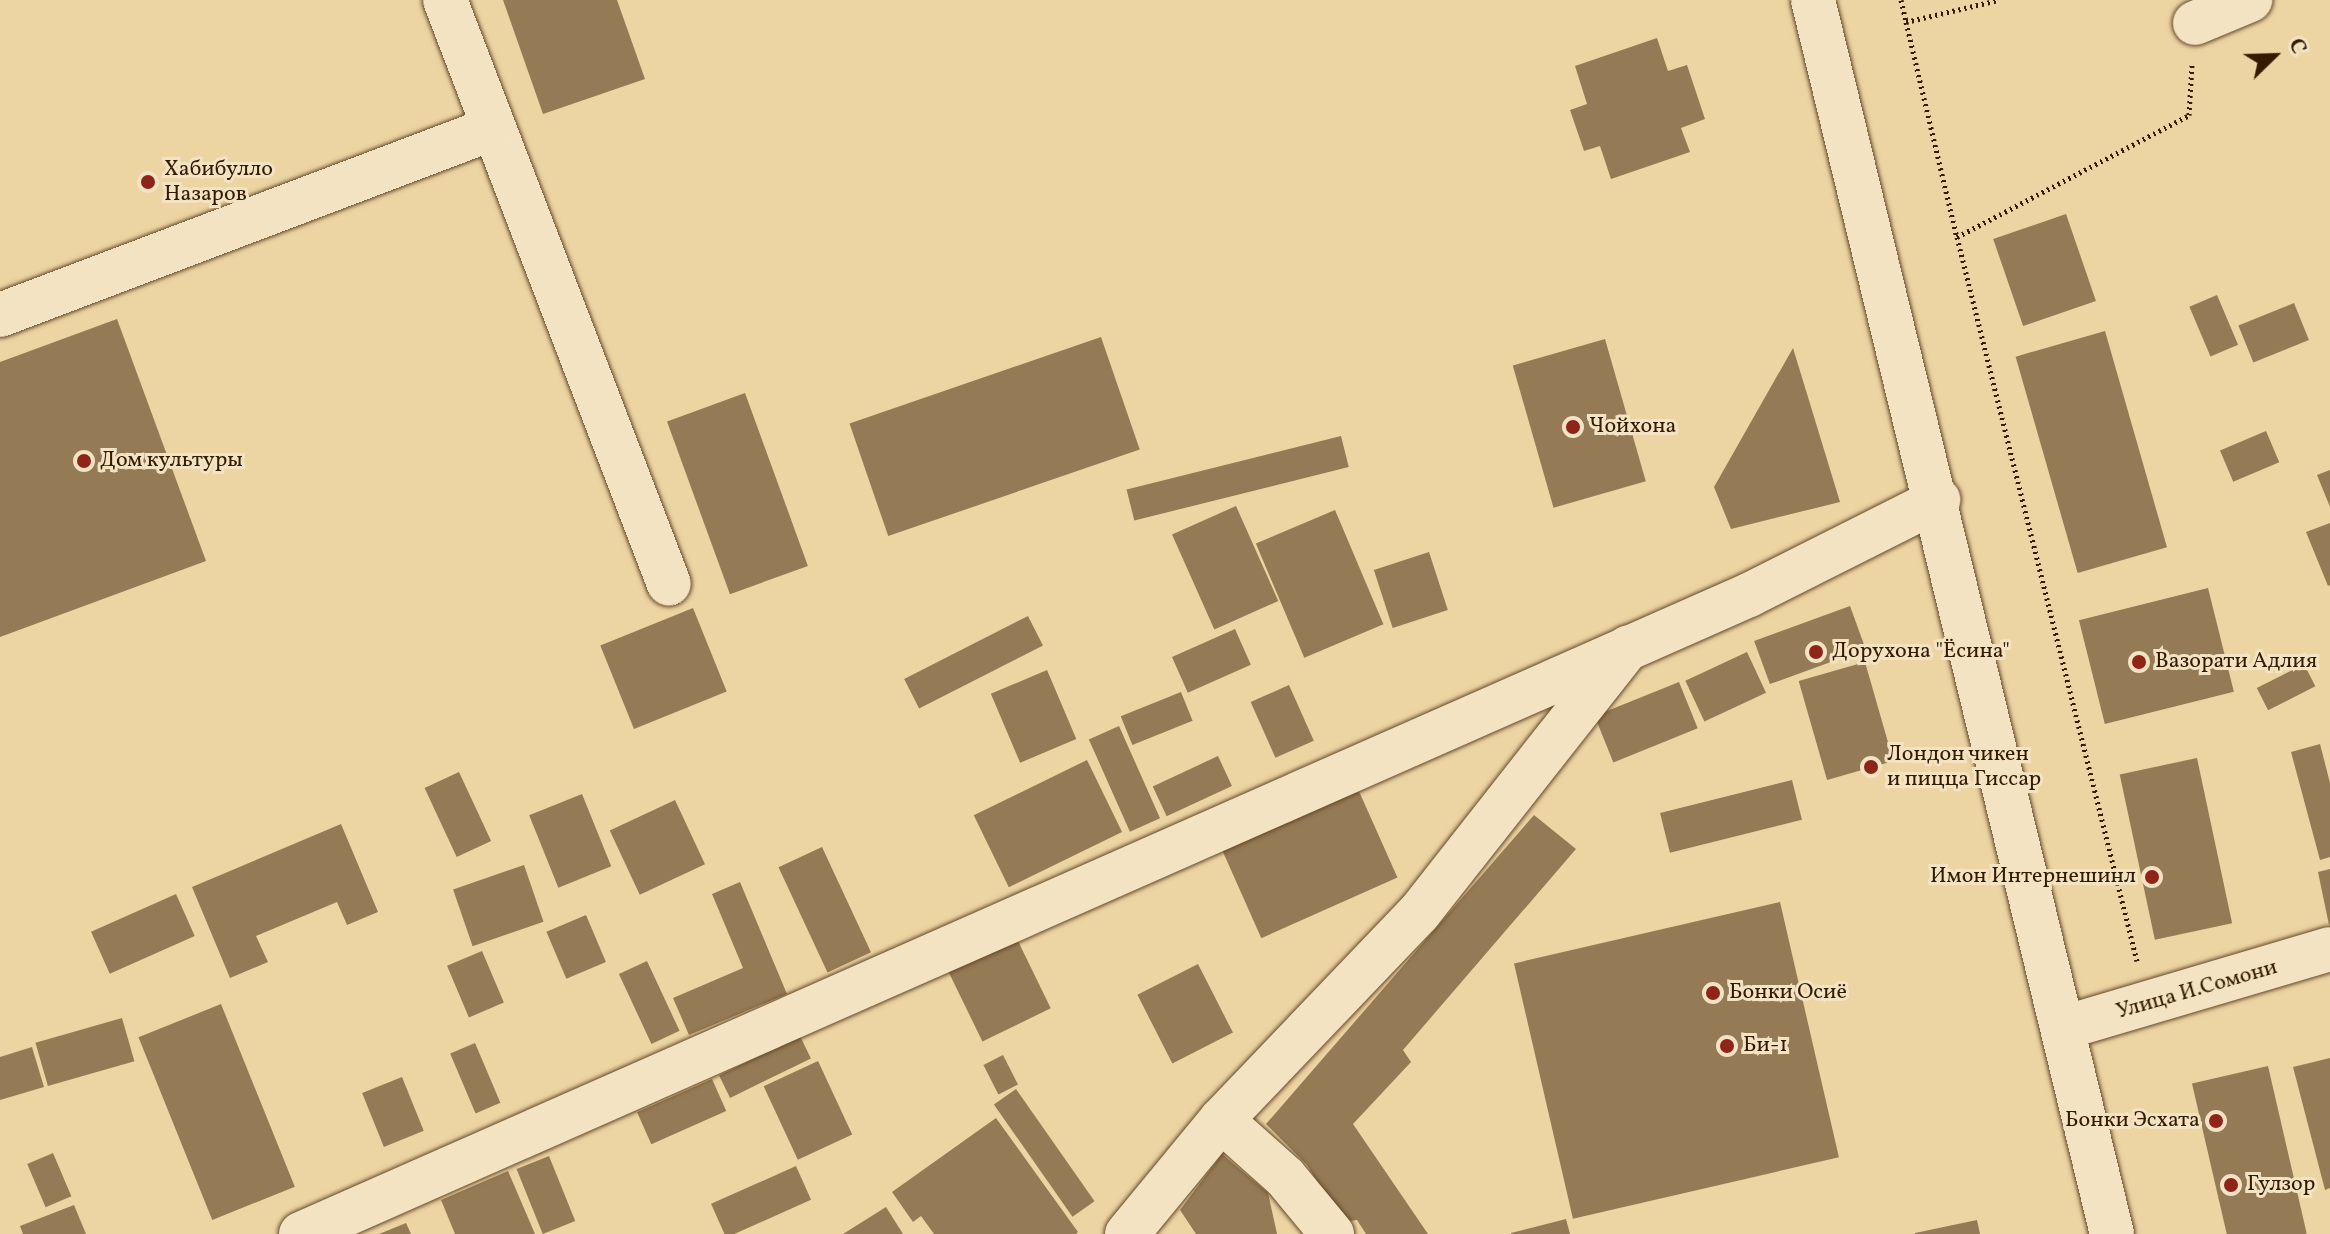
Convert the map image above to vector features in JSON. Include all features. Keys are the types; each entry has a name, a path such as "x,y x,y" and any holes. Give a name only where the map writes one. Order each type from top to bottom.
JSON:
{"street":[{"path":"445,0 491,129 669,584"},
{"path":"1813,0 1938,500 2112,1234"},
{"path":"2195,23 2250,0"},
{"path":"0,315 491,129"},
{"path":"301,1234 1630,645 1938,500"},
{"path":"1127,1234 1221,1120 1419,913 1630,645"},
{"name":"Улица И.Сомони","path":"2063,1028 2330,949"},
{"path":"1221,1120 1285,1177 1332,1234"}],"path":[{"path":"1901,0 2148,1004"},
{"path":"1906,22 1998,0"},
{"path":"1957,237 2189,115 2195,23"}],"building":[{"path":"503,0 617,0 645,79 543,114"},
{"path":"1657,38 1668,71 1687,65 1705,119 1681,128 1690,152 1611,179 1600,146 1584,151 1570,110 1587,104 1575,66"},
{"path":"2066,214 2096,301 2023,326 1993,239"},
{"path":"2217,295 2238,345 2210,356 2189,307"},
{"path":"2294,303 2309,340 2253,363 2238,325"},
{"name":"Дом культуры","path":"117,319 206,561 0,637 0,362"},
{"path":"2105,331 2167,547 2078,573 2016,357"},
{"path":"1101,337 1140,450 888,536 849,424"},
{"path":"1605,339 1646,481 1554,508 1513,365"},
{"path":"1793,348 1840,502 1731,529 1714,487"},
{"path":"745,393 808,566 730,594 667,421"},
{"path":"2266,431 2279,462 2233,482 2220,451"},
{"path":"1341,436 1349,467 1134,521 1127,489"},
{"path":"2330,470 2330,507 2317,475"},
{"path":"1236,506 1278,601 1214,629 1172,534"},
{"path":"1335,510 1383,624 1304,658 1256,544"},
{"path":"2330,523 2330,585 2328,586 2306,532"},
{"path":"1429,552 1448,610 1393,628 1374,570"},
{"path":"2208,588 2234,692 2105,724 2079,620"},
{"path":"1850,606 1866,649 1770,684 1754,641"},
{"path":"693,608 727,691 634,729 600,645"},
{"path":"1028,616 1043,645 919,709 904,679"},
{"path":"1235,629 1251,665 1188,693 1172,657"},
{"path":"1747,652 1766,693 1704,722 1685,681"},
{"path":"1865,662 1893,761 1827,780 1799,681"},
{"path":"2304,664 2315,686 2268,710 2257,688"},
{"path":"1047,670 1076,739 1020,763 991,694"},
{"path":"1679,682 1698,728 1613,762 1595,716"},
{"path":"1289,685 1314,741 1275,758 1251,702"},
{"path":"1181,692 1193,721 1132,745 1121,716"},
{"path":"1119,726 1160,818 1130,832 1089,739"},
{"path":"2320,744 2330,783 2330,857 2320,860 2291,752"},
{"path":"1218,756 1232,786 1167,816 1153,786"},
{"path":"2197,758 2232,923 2155,940 2120,774"},
{"path":"1087,760 1122,832 1009,887 974,815"},
{"path":"459,772 491,841 457,857 425,788"},
{"path":"1792,780 1802,820 1670,853 1660,813"},
{"path":"1358,789 1397,878 1261,938 1222,850"},
{"path":"582,794 611,866 558,888 529,815"},
{"path":"675,800 705,864 640,895 610,830"},
{"path":"1534,815 1576,849 1403,1050 1411,1062 1353,1124 1428,1234 1366,1234 1357,1220 1342,1222 1307,1165 1266,1124"},
{"path":"341,824 378,912 347,925 337,902 256,936 268,962 230,978 192,887"},
{"path":"822,847 871,952 828,972 778,867"},
{"path":"524,865 544,922 473,946 453,889"},
{"path":"2330,869 2330,924 2329,925 2318,872"},
{"path":"740,882 787,994 689,1035 673,998 743,968 712,894"},
{"path":"176,894 195,936 110,974 91,932"},
{"path":"1780,902 1839,1157 1573,1219 1514,963"},
{"path":"586,915 606,962 566,979 546,932"},
{"path":"1017,939 1051,1008 982,1042 949,972"},
{"path":"482,951 504,1003 469,1017 447,966"},
{"path":"647,961 680,1031 651,1044 619,974"},
{"path":"1198,964 1233,1033 1172,1063 1137,995"},
{"path":"221,1004 295,1187 212,1220 138,1037"},
{"path":"122,1018 134,1061 48,1086 35,1043"},
{"path":"800,1036 811,1058 730,1098 719,1075"},
{"path":"475,1043 500,1103 476,1113 450,1054"},
{"path":"32,1047 44,1087 0,1100 0,1057"},
{"path":"1003,1055 1018,1084 998,1094 983,1065"},
{"path":"2330,1058 2330,1188 2325,1190 2293,1067"},
{"path":"818,1061 852,1134 798,1160 764,1086"},
{"path":"2268,1066 2307,1234 2227,1234 2192,1084"},
{"path":"402,1077 424,1131 384,1147 362,1093"},
{"path":"712,1079 726,1111 651,1144 637,1112"},
{"path":"1016,1089 1095,1201 1072,1217 994,1104"},
{"path":"996,1118 1078,1232 1076,1234 934,1234 921,1216 913,1222 892,1192"},
{"path":"53,1153 71,1196 46,1207 27,1164"},
{"path":"1222,1154 1268,1193 1277,1234 1196,1234 1180,1210"},
{"path":"549,1156 575,1221 543,1234 517,1169"},
{"path":"796,1166 811,1200 734,1234 724,1234 711,1204"},
{"path":"508,1171 535,1234 455,1234 441,1200"},
{"path":"74,1205 86,1234 23,1234 20,1226"},
{"path":"886,1207 903,1234 843,1234"},
{"path":"1566,1219 1570,1234 1511,1234 1511,1233"},
{"path":"1977,1220 1980,1234 1915,1234 1915,1233"},
{"path":"406,1223 411,1234 379,1234"}],"place":[{"name":"Хабибулло Назаров","path":"148,182"},
{"name":"Чойхона","path":"1573,427"},
{"name":"Дом культуры","path":"84,461"},
{"name":"Дорухона \"Ёсина\"","path":"1816,652"},
{"name":"Вазорати Адлия","path":"2139,662"},
{"name":"Лондон чикен и пицца Гиссар","path":"1871,767"},
{"name":"Имон Интернешинл","path":"2152,877"},
{"name":"Бонки Осиё","path":"1713,993"},
{"name":"Би-1","path":"1727,1046"},
{"name":"Бонки Эсхата","path":"2216,1121"},
{"name":"Гулзор","path":"2231,1185"}]}
